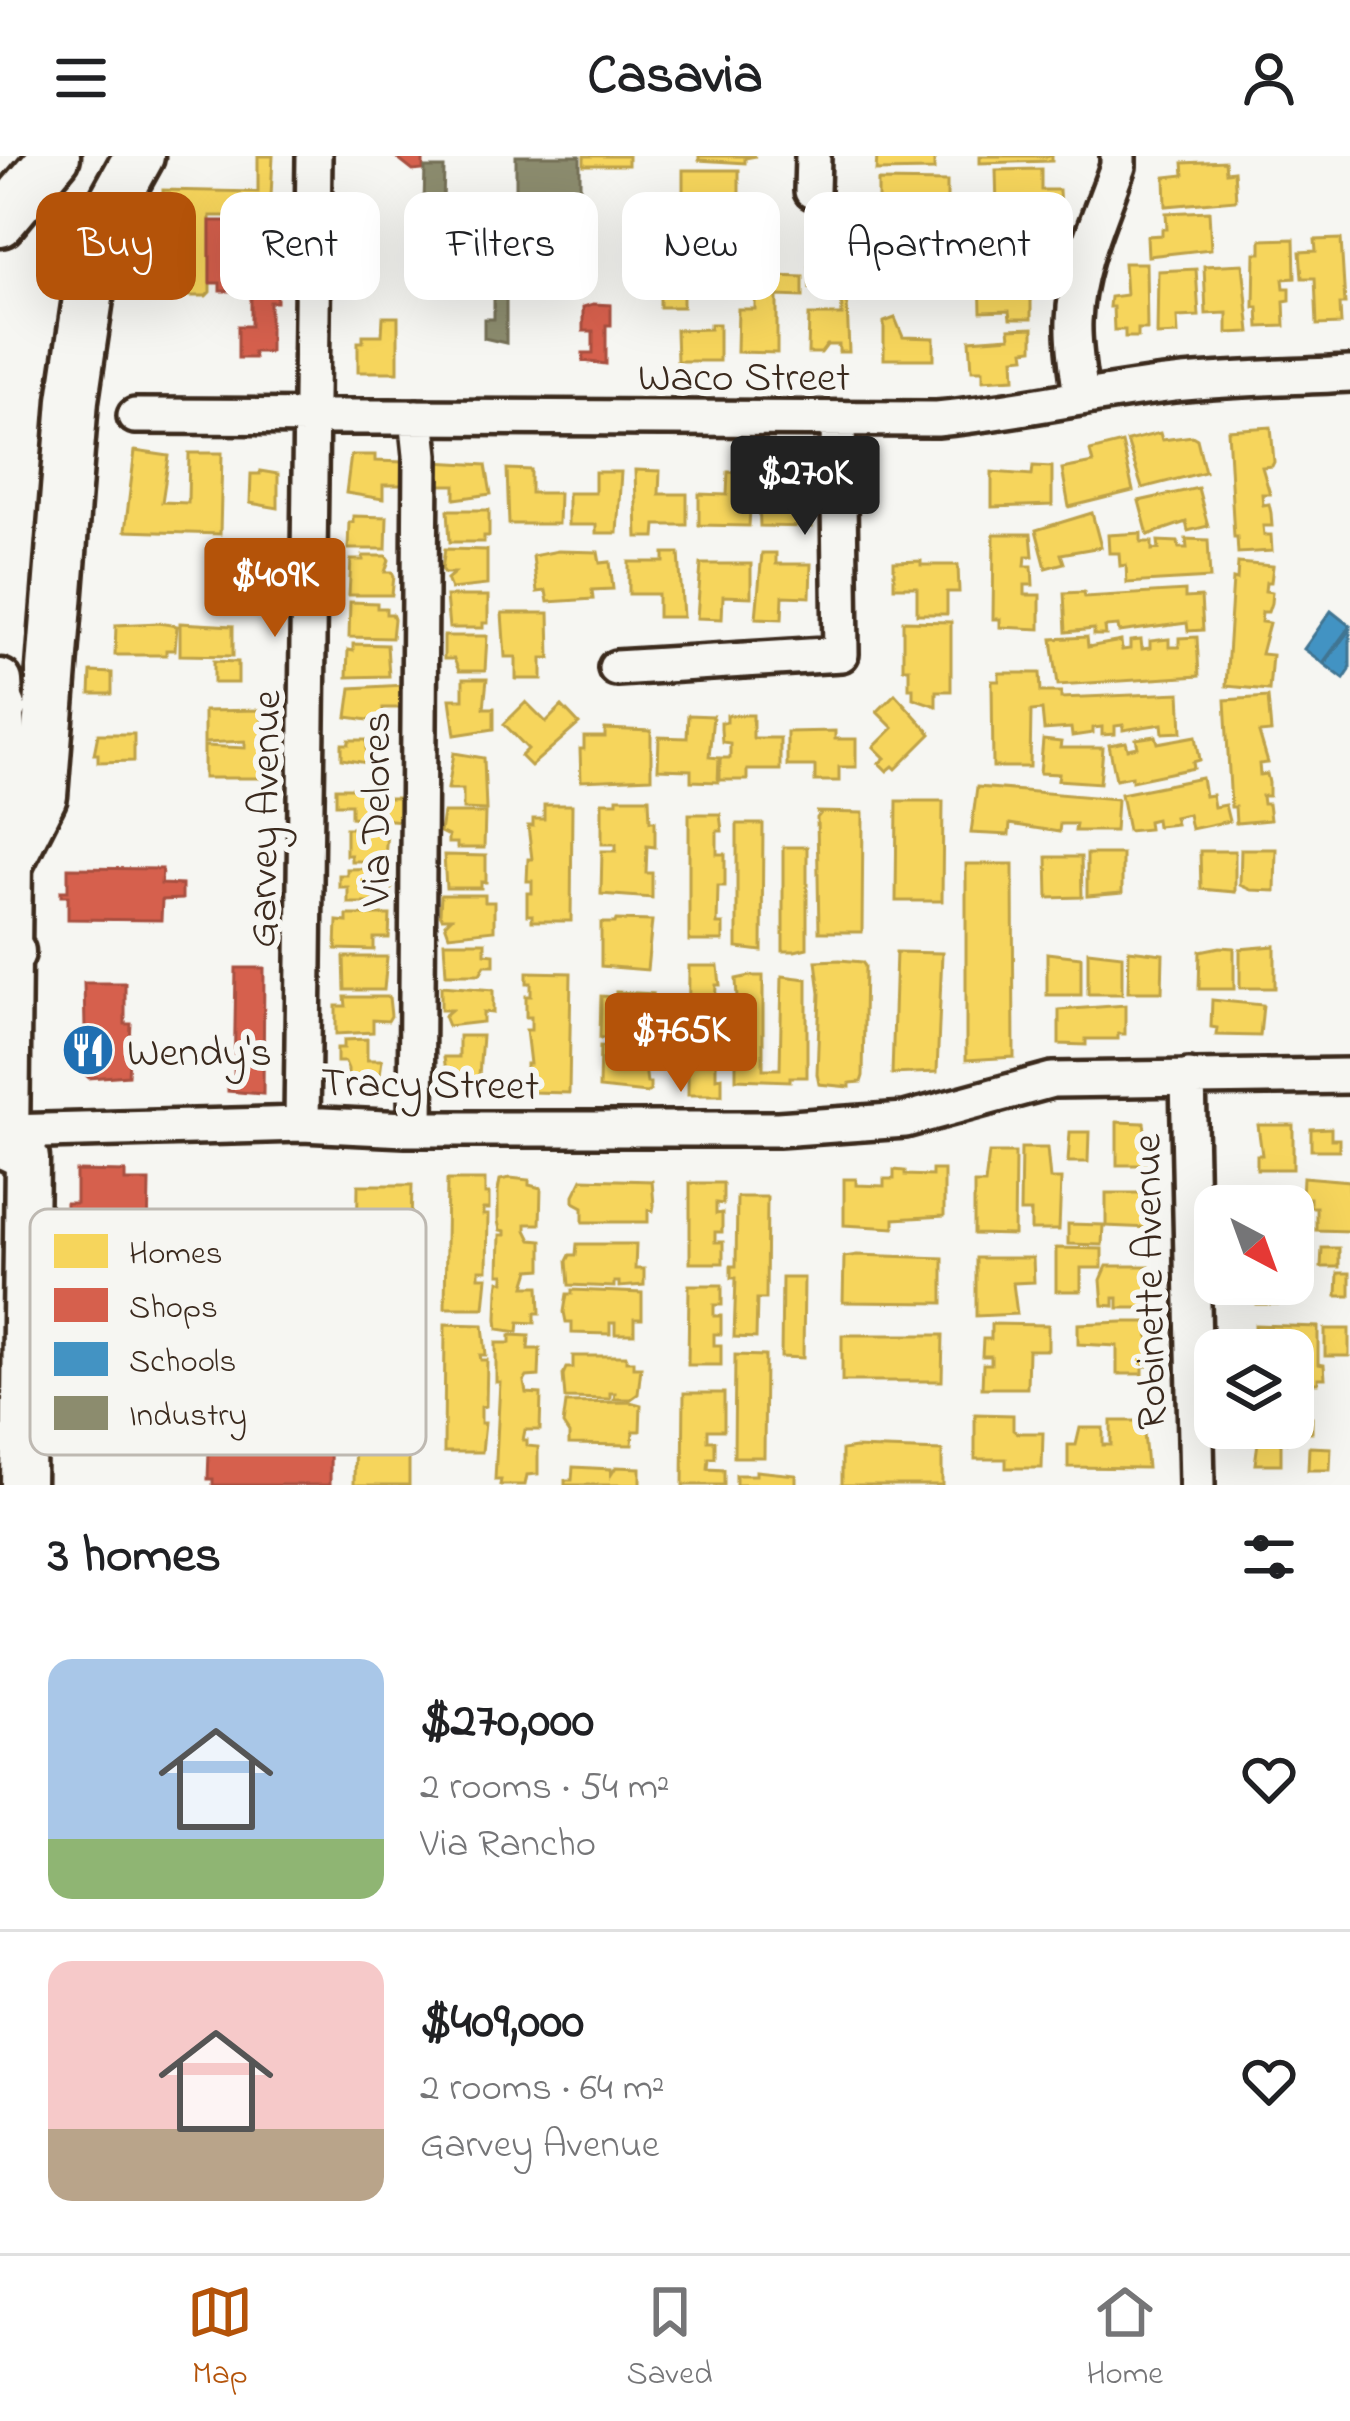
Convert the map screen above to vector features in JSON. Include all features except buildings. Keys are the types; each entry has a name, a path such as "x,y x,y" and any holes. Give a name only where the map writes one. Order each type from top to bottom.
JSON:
{"highway":[{"path":"0,171 12,156"},
{"path":"0,222 55,156"},
{"path":"5,860 42,796 73,400 92,271 113,203 139,156"}],"main road":[{"path":"0,682 5,1144 27,1157 23,1485"}],"street":[{"name":"Garvey Avenue","path":"302,1124 314,156"},
{"path":"812,191 813,156"},
{"path":"1081,397 1074,325 1077,295 1118,156"},
{"name":"Waco Street","path":"135,416 838,422 997,414 1188,383 1350,374"},
{"name":"Via Delores","path":"416,1129 418,417"},
{"path":"616,668 841,654 838,422"},
{"name":"Tracy Street","path":"5,1144 302,1124 416,1129 778,1129 905,1120 1052,1080 1350,1076"},
{"name":"Robinette Avenue","path":"1188,1077 1197,1485"}],"place":[{"name":"Wendy's","path":"88,1050"}]}
